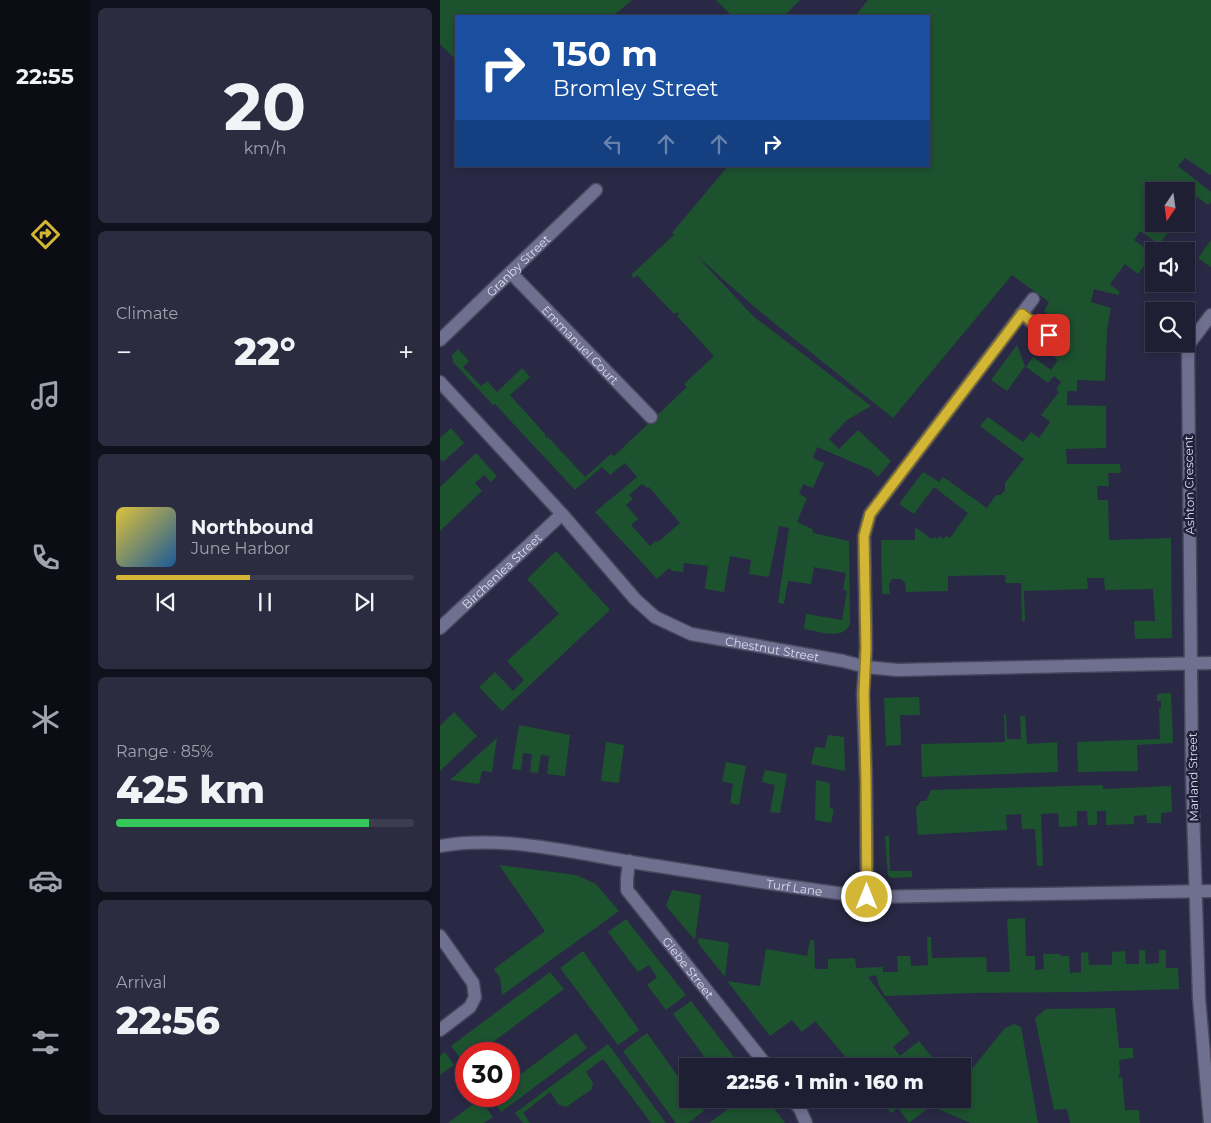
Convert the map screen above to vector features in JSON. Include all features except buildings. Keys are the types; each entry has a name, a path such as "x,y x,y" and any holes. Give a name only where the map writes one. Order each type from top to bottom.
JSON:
{"street":[{"name":"Granby Street","path":"440,340 596,190"},
{"name":"Emmanuel Court","path":"510,273 651,417"},
{"path":"867,897 864,536 870,514 1033,299"},
{"path":"1022,314 1049,335"},
{"name":"Ashton Crescent","path":"1190,664 1188,353 1189,344 1211,314"},
{"name":"Chestnut Street","path":"440,382 562,514 635,599 655,618 691,634 843,661 866,667 896,670 1211,663"},
{"name":"Birchenlea Street","path":"440,628 562,514"},
{"name":"Marland Street","path":"1190,664 1199,998 1210,1123"},
{"name":"Turf Lane","path":"440,846 495,842 572,852 822,892 867,897 920,898 1211,891"},
{"name":"Glebe Street","path":"629,861 627,890 761,1058"},
{"path":"440,936 473,983 475,997 470,1007 440,1030"},
{"path":"799,1108 806,1123"}],"green space":[{"path":"440,0 632,0 614,15 455,15 455,59 440,44"},
{"path":"716,0 800,0 785,15 731,15"},
{"path":"868,0 1211,0 1211,174 1185,158 1178,166 1211,192 1211,202 1208,205 1195,195 1195,182 1145,182 1145,232 1168,232 1160,242 1156,242 1140,231 1134,240 1145,248 1145,265 1138,274 1125,264 1110,284 1120,292 1118,295 1094,289 1091,302 1111,308 1107,330 1105,381 1077,380 1077,391 1067,391 1067,405 1106,406 1106,448 1066,449 1067,464 1120,464 1121,473 1108,473 1109,486 1097,486 1098,500 1108,500 1109,540 1171,538 1172,638 1135,639 1134,621 1155,621 1153,589 1105,590 1104,578 1087,578 1088,589 1024,591 1025,621 1022,621 1021,583 1006,583 1005,575 948,576 948,591 906,592 905,583 901,579 892,579 889,584 890,594 882,594 881,540 915,540 915,527 932,539 934,537 937,539 940,536 943,539 946,536 950,538 968,513 934,487 914,514 899,504 923,472 939,482 943,477 987,508 996,495 1001,495 1005,490 1005,483 1024,459 980,426 988,417 1023,442 1031,432 1039,438 1050,422 1041,415 1059,392 1056,389 1061,382 1054,376 1048,383 1026,367 1033,357 1051,370 1058,360 1043,349 1062,324 1044,311 1049,302 1012,275 893,418 758,310 697,256 753,316 871,406 847,420 829,439 839,449 858,430 891,461 878,477 871,470 817,447 813,458 824,463 813,488 803,484 799,494 807,498 797,522 812,529 813,533 849,541 850,624 842,632 830,634 804,629 806,614 842,620 847,591 843,590 846,573 814,567 811,584 788,581 784,604 778,603 789,528 779,526 769,577 749,574 751,560 730,556 724,592 705,589 708,566 684,563 683,572 672,571 669,568 657,579 595,512 637,477 625,463 610,475 602,467 575,490 453,362 452,355 458,349 469,361 463,367 481,386 487,381 497,392 522,368 530,377 510,395 546,435 546,438 548,437 585,477 611,454 614,456 687,387 684,384 714,356 677,316 678,312 674,314 637,275 634,278 631,275 674,235 672,233 727,167 930,167 930,15 856,15","holes":["642,484 647,488 649,487 680,523 658,542 656,541 650,546 631,525 638,519 626,505 633,499 629,495"]},
{"path":"1211,240 1211,267 1198,258"},
{"path":"1017,345 1025,366 1007,391 991,380"},
{"path":"451,428 464,443 443,462 440,459 440,438"},
{"path":"476,453 497,476 491,482 484,475 475,483 482,491 440,531 440,487"},
{"path":"556,551 610,610 502,711 479,687 495,672 513,691 524,680 507,661 559,614 527,579"},
{"path":"1171,693 1173,743 1137,745 1138,771 1078,772 1077,742 1160,739 1159,708 1161,708 1161,701 1157,701 1157,694"},
{"path":"919,697 920,715 900,715 901,745 886,746 884,698"},
{"path":"454,712 477,736 440,771 440,726"},
{"path":"1020,713 1021,716 1025,716 1027,744 1057,742 1058,772 922,777 921,744 1005,742 1004,714 1006,714 1007,739 1021,739"},
{"path":"519,725 570,735 565,776 547,774 549,756 541,755 538,773 530,772 532,754 523,753 521,770 512,769"},
{"path":"828,735 844,737 845,771 811,764 815,747 825,748"},
{"path":"497,738 492,772 482,771 479,784 450,780"},
{"path":"606,742 624,745 619,783 601,781"},
{"path":"726,762 746,766 739,805 730,803 733,784 722,781"},
{"path":"765,770 787,774 780,813 770,812 775,785 762,782"},
{"path":"816,780 830,783 830,808 834,809 831,823 815,820"},
{"path":"1103,785 1103,789 1171,786 1172,812 1161,813 1161,823 1147,823 1146,815 1134,816 1134,824 1106,825 1106,811 1097,811 1097,825 1088,825 1087,811 1077,811 1077,826 1059,827 1058,813 1041,814 1043,866 1037,866 1035,829 1022,829 1021,814 1006,815 1007,830 918,835 916,808 921,801 926,801 931,790"},
{"path":"885,836 889,836 890,871 912,871 912,877 892,878 888,876"},
{"path":"499,865 576,875 596,884 619,911 502,995 500,978 494,969 545,931"},
{"path":"672,890 701,895 695,940 666,906"},
{"path":"1025,918 1026,956 1035,956 1035,970 1044,969 1043,954 1069,956 1070,973 1081,972 1081,953 1088,952 1089,965 1112,965 1112,952 1125,951 1126,964 1139,964 1139,950 1145,950 1146,964 1159,963 1159,950 1166,950 1166,968 1178,968 1179,989 885,996 879,986 876,975 868,977 910,1033 893,1047 900,1056 919,1041 933,1058 846,1058 815,1021 802,1032 792,1020 770,1036 727,981 760,986 766,949 807,956 810,940 814,940 815,969 828,969 828,959 855,958 856,968 883,967 883,972 898,972 897,956 910,956 911,966 928,965 927,937 931,937 932,958 986,957 987,972 1010,972 1007,919"},
{"path":"626,919 686,995 666,1010 647,985 657,977 649,965 638,972 608,932"},
{"path":"699,938 729,943 725,977 698,943"},
{"path":"583,951 639,1030 618,1045 560,968"},
{"path":"550,972 564,989 493,1042 456,1042"},
{"path":"691,1001 735,1058 705,1058 673,1014"},
{"path":"1115,1008 1119,1048 1133,1048 1133,1058 1119,1060 1120,1073 1118,1077 1122,1077 1125,1110 1139,1110 1140,1123 1070,1123 1067,1109 1054,1110 1035,1018 1046,1009"},
{"path":"1014,1024 1021,1027 1038,1123 971,1123 936,1108 971,1108 971,1070 1005,1028"},
{"path":"576,1033 587,1048 520,1098 520,1075"},
{"path":"647,1033 679,1078 679,1108 702,1108 704,1111 688,1123 676,1123 623,1051"},
{"path":"455,1043 455,1051 451,1046"},
{"path":"608,1044 666,1123 651,1123 603,1059 586,1072 593,1083 592,1089 566,1107 559,1105 550,1092 523,1113 530,1123 523,1123 515,1113"},
{"path":"445,1052 454,1065 440,1075 440,1056"},
{"path":"469,1107 486,1107 493,1117 484,1123 448,1123"},
{"path":"497,1107 508,1107 501,1112"},
{"path":"730,1108 774,1108 785,1123 709,1123"},
{"path":"887,1108 898,1108 891,1113"},
{"path":"898,1108 928,1108 909,1123"}],"route":[{"path":"867,897 864,694 866,648 864,536 866,525 870,514 1022,314 1049,335"}]}
